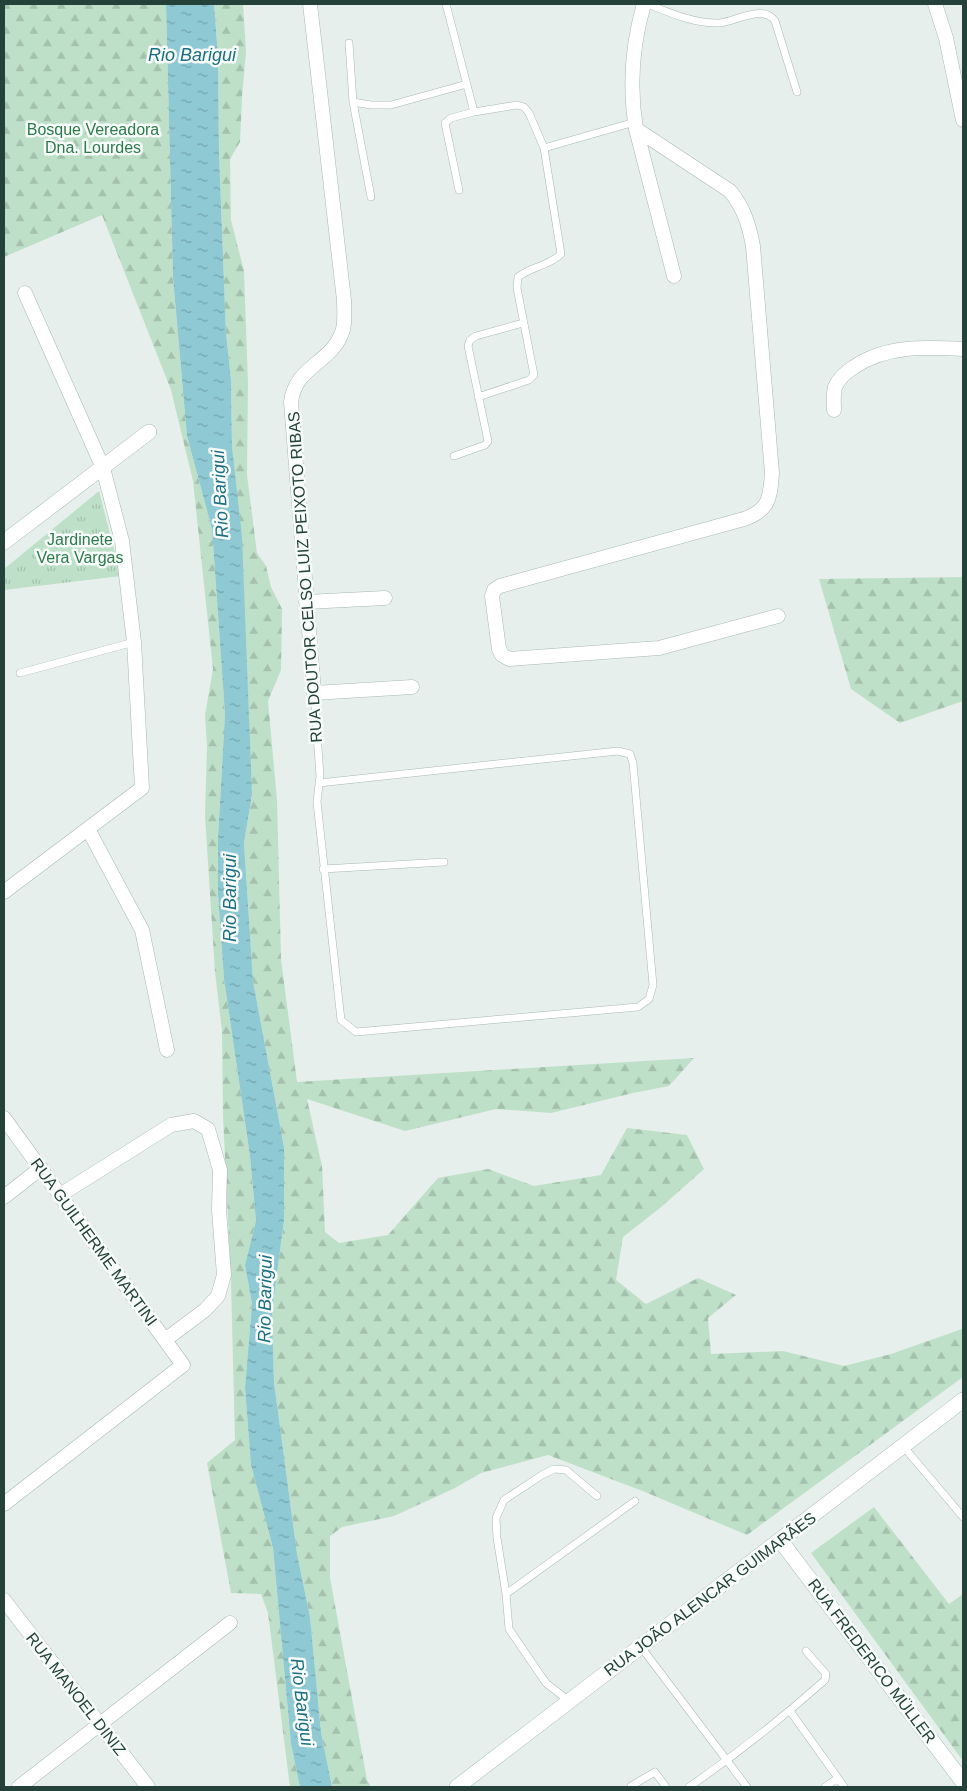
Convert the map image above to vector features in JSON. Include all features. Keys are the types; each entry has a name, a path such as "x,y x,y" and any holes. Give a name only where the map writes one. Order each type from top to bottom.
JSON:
{"main road":[{"path":"4,542 149,432"},
{"name":"RUA JOÃO ALENCAR GUIMARÃES","path":"457,1787 963,1400"},
{"name":"RUA FREDERICO MÜLLER","path":"780,1540 963,1782"}],"street":[{"name":"RUA DOUTOR CELSO LUIZ PEIXOTO RIBAS","path":"310,4 344,300 344,319 341,335 334,347 296,383 292,393 292,421 314,693"},
{"path":"644,4 638,26 633,60 632,101 635,126 674,276"},
{"path":"936,4 946,38 963,120"},
{"path":"635,126 730,190 746,215 753,246 755,270 750,287 750,299 760,331 772,472 768,499 763,509 756,515 500,586 494,590 492,596 499,649 502,655 509,659 659,648 778,616"},
{"path":"4,892 142,788 134,642 122,541 102,468 25,293"},
{"path":"834,410 835,386 843,375 862,362 883,353 909,349 963,349"},
{"path":"306,602 385,598"},
{"path":"314,693 412,687"},
{"path":"88,829 142,930 167,1050"},
{"name":"RUA GUILHERME MARTINI","path":"4,1118 183,1365 4,1504"},
{"path":"60,1195 171,1125 194,1122 208,1129 220,1170 219,1210 224,1275 218,1296 205,1310 165,1340"},
{"path":"4,1197 41,1168"},
{"name":"RUA MANOEL DINIZ","path":"4,1600 148,1787"},
{"path":"19,1787 230,1624"}],"lane":[{"path":"446,4 474,112"},
{"path":"648,4 702,22 721,22 764,13 771,16 775,22 797,92"},
{"path":"349,42 353,102 371,197"},
{"path":"353,102 371,105 390,105 467,84"},
{"path":"459,190 445,123 451,118 474,112 517,105 524,106 529,113 544,148 561,254 554,261 527,270 518,277 517,288 534,375 529,380 478,397"},
{"path":"544,148 635,126"},
{"path":"454,456 485,445 488,442 468,346 470,340 476,336 523,323"},
{"path":"20,672 134,642"},
{"name":"RUA DOUTOR CELSO LUIZ PEIXOTO RIBAS","path":"314,693 320,776 319,783 317,802 341,1020 356,1032 638,1006 649,999 653,985 634,763 630,754 618,751 319,783"},
{"path":"323,869 444,862"},
{"path":"904,1446 963,1516"},
{"path":"569,1702 546,1683 509,1629 496,1518 504,1500 554,1469 566,1470 597,1496"},
{"path":"506,1594 635,1501"},
{"path":"641,1647 747,1787"},
{"path":"689,1787 727,1761 790,1712 824,1680 826,1674 806,1651"},
{"path":"790,1712 844,1787"},
{"path":"631,1786 655,1772 666,1787"},
{"path":"826,1787 838,1778"}],"green space":[{"name":"Bosque Vereadora Dna. Lourdes","path":"4,4 166,4 173,278 187,436 212,529 225,714 218,838 218,895 224,979 250,1156 256,1221 245,1265 252,1304 245,1388 251,1465 273,1548 291,1744 300,1787 290,1787 268,1613 261,1594 231,1593 207,1463 235,1440 231,1281 223,1116 222,1031 215,972 205,816 207,746 205,715 213,669 193,481 171,390 102,215 4,257"},
{"path":"214,4 243,4 246,52 240,142 230,159 231,220 244,271 248,384 247,475 257,553 266,566 271,587 282,609 281,670 268,701 277,800 281,959 297,1082 694,1058 669,1086 551,1113 496,1109 405,1131 307,1099 322,1166 325,1232 339,1243 388,1235 438,1178 488,1169 534,1186 601,1175 627,1128 687,1135 704,1169 660,1208 623,1237 616,1280 646,1304 698,1278 736,1295 708,1318 711,1354 783,1351 844,1366 891,1354 963,1330 963,1377 747,1535 645,1492 548,1455 481,1473 455,1488 394,1516 342,1527 330,1536 330,1578 367,1780 371,1787 332,1787 321,1732 310,1617 297,1554 274,1382 272,1312 284,1220 284,1147 253,981 244,843 252,794 232,447 231,380 226,333 219,154 218,55"},
{"name":"Jardinete Vera Vargas","path":"99,491 121,576 4,590 4,569"},
{"path":"963,577 963,701 900,723 851,689 819,579"},
{"path":"874,1507 949,1604 963,1594 963,1761 811,1553"}],"water":[{"name":"Rio Barigui","path":"166,4 214,4 218,55 219,154 226,333 231,380 232,447 242,537 252,794 244,843 253,981 284,1147 284,1220 272,1312 274,1382 297,1554 310,1617 321,1732 332,1787 300,1787 291,1744 273,1548 251,1465 245,1388 252,1304 245,1265 256,1221 250,1156 224,979 218,895 218,838 225,714 212,529 187,436 173,278"}]}
